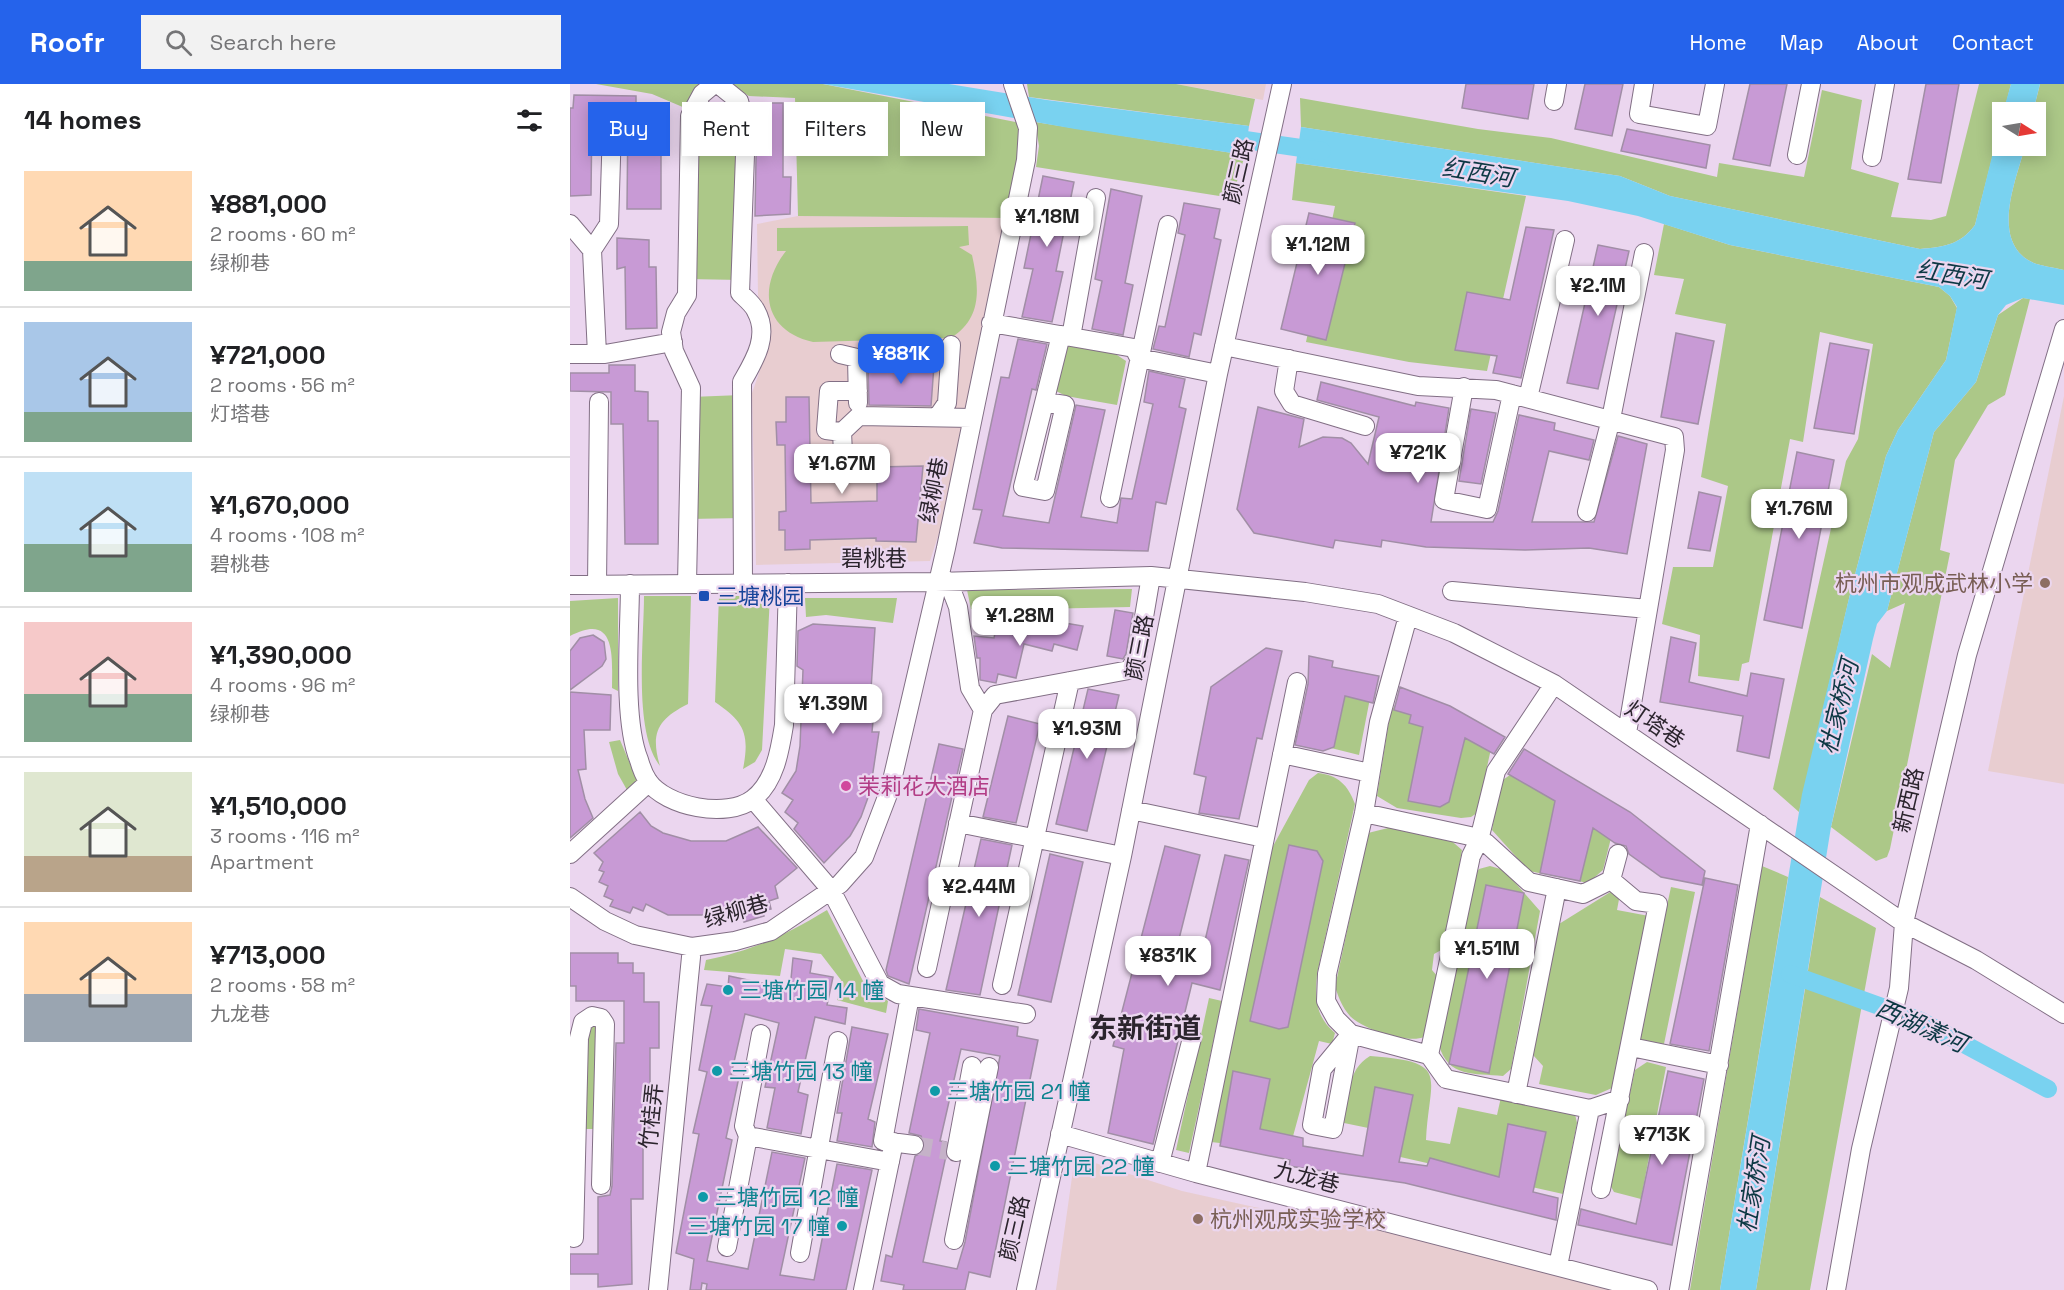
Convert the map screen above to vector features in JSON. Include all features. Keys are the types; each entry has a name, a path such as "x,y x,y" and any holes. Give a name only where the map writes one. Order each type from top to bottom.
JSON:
{"street":[{"path":"687,584 691,388 674,351 671,332 676,312 687,295 690,116 702,94 716,84 739,100 746,127 740,293 757,311 762,338 758,354 742,382 743,584"},
{"name":"绿柳巷","path":"570,897 605,921 635,935 692,947 735,941 771,931 831,890 864,857 890,789 942,582 946,548 1026,160 1028,128 1013,84"},
{"name":"颜三路","path":"1026,1290 1122,856 1218,374 1282,84"},
{"path":"1644,84 1639,114 1707,126 1715,84"},
{"path":"1797,155 1810,84"},
{"path":"1872,157 1885,84"},
{"path":"597,354 592,249 609,224 611,156"},
{"path":"1045,402 1066,336 1096,198"},
{"path":"570,224 592,249"},
{"path":"1110,498 1168,225"},
{"path":"1464,387 1444,500 1488,509 1566,240"},
{"path":"1587,512 1611,419 1644,254"},
{"path":"991,323 1134,348 1139,358"},
{"name":"新西路","path":"1836,1290 1861,1149 1899,988 1904,923 1967,655 2064,329"},
{"path":"570,354 597,354 673,342"},
{"path":"938,416 947,403 951,345"},
{"path":"1224,346 1418,386 1464,387 1520,396 1674,437 1675,450 1627,733"},
{"path":"840,354 857,358 859,416"},
{"path":"1139,358 1218,374"},
{"path":"1289,359 1284,391 1292,404 1365,426"},
{"path":"842,432 826,430 830,391 858,391"},
{"path":"597,585 599,402"},
{"path":"844,475 842,432 859,416 972,418"},
{"path":"927,968 983,710 995,695 1129,670 1137,658 1151,576"},
{"name":"碧桃巷","path":"570,585 942,582 1151,576 1178,579"},
{"name":"灯塔巷","path":"1178,579 1305,591 1378,604 1454,633 1554,684 1904,923 1976,960 2064,1014"},
{"path":"942,582 958,607 970,688 983,710"},
{"path":"630,584 630,731 638,760 649,782 668,798 692,806 716,809 740,805 753,799 771,777 784,725 788,583"},
{"path":"1452,591 1648,609"},
{"path":"1408,616 1379,722 1364,813 1325,988 1326,1001 1336,1019 1351,1034 1429,1055 1446,1078 1590,1109 1620,1099"},
{"path":"1002,985 1070,681"},
{"path":"1196,1173 1297,682"},
{"path":"1429,1055 1471,856 1479,840 1496,771 1554,684"},
{"path":"1282,754 1371,773"},
{"path":"570,854 649,782"},
{"path":"753,799 831,890 880,984 898,994 1026,1014"},
{"path":"1131,810 1264,838"},
{"path":"1364,813 1479,840 1529,882 1582,894 1611,880 1618,854"},
{"path":"958,823 1122,856"},
{"path":"1679,1290 1760,824"},
{"path":"1601,1189 1658,904 1636,901 1611,880"},
{"path":"1516,1094 1557,888"},
{"name":"竹桂弄","path":"658,1290 692,947"},
{"path":"910,996 883,1141 914,1145"},
{"path":"574,1238 573,1136 579,1038 583,1022 592,1016 601,1018 605,1024 602,1185"},
{"path":"727,1247 748,1136 744,1126 761,1034"},
{"path":"1160,1163 1192,1038"},
{"path":"800,1253 838,1041"},
{"path":"1631,1047 1719,1065"},
{"path":"954,1240 958,1153 981,1067"},
{"path":"1558,1266 1590,1109"},
{"name":"九龙巷","path":"1060,1134 1196,1173 1648,1290"},
{"path":"573,1136 603,1137"},
{"path":"748,1136 890,1162"},
{"path":"863,1290 894,1142"},
{"path":"1581,1152 1608,1157"}],"shaded area":[{"path":"1176,84 1266,84 1263,100"},
{"path":"798,216 1007,218 940,530 930,561 756,565 752,393 769,344 770,324 758,296 757,224"},
{"name":"杭州市观成武林小学","path":"2064,396 2064,784 1988,771"},
{"name":"杭州观成实验学校","path":"1089,1161 1182,1191 1254,1207 1405,1232 1627,1290 1056,1290 1073,1170"}],"green space":[{"path":"596,84 701,84 689,102 682,102 682,107 652,94"},
{"path":"729,84 823,84 914,102 900,102 900,156 985,156 985,116 1021,123 1026,130 1007,218 798,216 796,156 888,156 888,102 795,102 795,98 749,96"},
{"path":"1027,84 1176,84 1255,99 1249,126 1029,97"},
{"path":"1979,84 2011,84 2006,102 1992,102 1993,156 1975,225 1963,237 1951,244 1920,249 1670,196 1620,176 1301,127 1300,98 1478,129 1551,138 1717,177 1719,163 1804,177 1822,90 1862,100 1851,169 1899,183 1891,217 1931,220 1946,216"},
{"path":"2040,84 2064,84 2064,270 2028,260 2017,250 2011,237 2010,206 2022,156 2046,156 2046,102 2036,102"},
{"path":"1035,122 1245,155 1232,198 1036,167 1039,146"},
{"path":"689,156 739,156 741,280 687,279"},
{"path":"1296,163 1526,196 1487,371 1409,362 1306,342 1335,206 1292,200"},
{"path":"1664,224 1730,245 1939,287 1950,296 1957,308 1946,360 1898,430 1886,456 1851,590 1799,812 1773,789 1846,461 1858,439 1873,344 1820,332 1803,442 1790,439 1749,662 1742,664 1739,681 1698,676 1700,635 1662,624 1673,567 1713,567 1728,486 1701,477 1726,324 1675,314 1684,279 1654,275"},
{"path":"968,226 969,245 959,247 972,255 977,290 976,301 969,321 951,338 813,342 784,328 775,318 770,306 771,279 786,251 777,251 777,228"},
{"path":"2023,298 2030,299 2005,395 1988,405 1955,460 1940,550 1950,553 1890,849 1887,857 1876,861 1831,827 1872,654 1890,668 1905,603 1887,611 1934,432 1976,382 1998,315"},
{"path":"1068,346 1114,353 1126,361 1117,405 1066,396 1056,391"},
{"path":"741,395 742,518 689,519 691,397"},
{"path":"1132,589 1130,607 987,610 971,609 967,590"},
{"path":"644,596 691,596 688,704 670,715 659,728 656,744 660,766 652,751 646,731 643,709"},
{"path":"719,596 770,596 762,750 755,762 743,769 745,737 733,716 715,702"},
{"path":"618,598 618,691 612,688 611,652 609,641 604,634 596,629 585,630 570,636 570,601"},
{"path":"805,598 897,598 893,623 826,615 806,617"},
{"path":"1318,682 1372,688 1359,755 1307,742"},
{"path":"1396,703 1492,744 1477,813 1471,817 1461,818 1397,808 1377,796 1390,714"},
{"path":"620,740 637,780 627,790 618,774 609,742"},
{"path":"1517,770 1614,826 1603,870 1588,883 1529,871 1492,830 1500,782"},
{"path":"1318,773 1331,776 1341,782 1349,791 1355,804 1317,974 1318,1006 1323,1020 1335,1033 1332,1044 1319,1041 1289,1151 1211,1142 1272,848 1309,780"},
{"path":"1396,826 1447,837 1462,850 1445,948 1434,954 1432,970 1438,977 1424,1037 1417,1039 1386,1034 1356,1021 1345,1009 1335,987 1368,833"},
{"path":"1490,866 1504,870 1540,911 1511,1069 1503,1076 1472,1074 1456,1069 1443,1056 1439,1045 1473,878 1479,869"},
{"path":"1762,866 1788,877 1720,1290 1690,1290"},
{"path":"1671,887 1695,892 1664,1044 1638,1039"},
{"path":"1612,891 1620,894 1617,910 1649,916 1612,1088 1596,1095 1539,1084 1543,1066 1533,1055 1559,924"},
{"path":"1820,897 1876,928 1810,1290 1756,1290"},
{"path":"827,910 865,985 888,1001 886,1013 837,1000 841,980 821,954 785,949 780,976 704,970 706,960 769,941"},
{"path":"1209,998 1222,1001 1189,1153 1176,1150"},
{"path":"592,1026 597,1026 597,1129 583,1129 586,1031"},
{"path":"1370,1056 1396,1059 1425,1068 1430,1076 1431,1086 1426,1140 1450,1144 1458,1107 1497,1115 1501,1097 1575,1114 1577,1123 1563,1194 1374,1151 1378,1130 1344,1123 1353,1077 1362,1062"},
{"path":"1647,1062 1666,1067 1641,1199 1614,1192 1610,1185 1635,1070"}],"water":[{"path":"823,84 949,84 1047,100 1249,126 1245,155 985,113 985,102 924,102"},
{"path":"2011,84 2040,84 2036,102 2006,102"},
{"name":"杜家桥河","path":"1301,127 1620,176 1670,196 1920,249 1951,244 1963,237 1975,225 1992,156 2022,156 2010,206 2011,237 2017,250 2028,260 2064,270 2064,305 2023,298 2006,305 1998,315 1976,382 1934,432 1887,611 1877,624 1873,639 1831,827 1756,1290 1720,1290 1802,794 1851,590 1886,456 1898,430 1946,360 1957,307 1950,296 1939,287 1730,245 1638,216 1568,201 1296,163"}],"building":[{"path":"1466,84 1534,84 1528,119 1462,108"},
{"path":"1585,84 1623,84 1612,136 1575,129"},
{"path":"1750,84 1787,84 1770,166 1733,159"},
{"path":"1926,84 1959,84 1941,183 1908,179"},
{"path":"574,95 636,96 636,102 588,102 591,195 570,196 570,108 573,108"},
{"path":"772,103 783,103 783,177 791,177 790,214 755,216 756,156 772,156"},
{"path":"1627,129 1710,145 1706,168 1621,151"},
{"path":"628,156 661,156 661,209 627,209"},
{"path":"1043,176 1074,182 1056,271 1063,272 1052,322 1022,317 1033,269 1024,268"},
{"path":"1111,189 1142,196 1125,283 1133,285 1123,335 1092,329 1102,281 1095,279"},
{"path":"1184,203 1220,209 1214,238 1221,240 1201,335 1194,333 1189,357 1153,349 1159,326 1165,327 1185,235 1178,233"},
{"path":"1309,213 1355,223 1326,340 1281,329"},
{"path":"1526,227 1554,230 1521,378 1493,373 1497,356 1455,350 1467,292 1510,300"},
{"path":"617,238 649,240 649,267 656,267 657,328 626,329 625,267 617,269"},
{"path":"1598,245 1629,251 1598,389 1567,383"},
{"path":"1676,333 1714,341 1698,424 1661,417"},
{"path":"1018,339 1047,344 1036,390 1032,389 1003,516 1049,523 1076,405 1105,410 1081,517 1117,523 1121,498 1132,499 1153,404 1144,402 1149,371 1185,379 1179,407 1186,409 1166,504 1156,502 1148,551 1002,548 974,543 982,510 973,509 1001,377 1009,378"},
{"path":"1830,343 1869,350 1854,434 1814,428"},
{"path":"609,365 635,365 635,391 648,392 648,421 658,421 658,544 625,544 623,424 611,424 611,392 570,391 570,373 609,373"},
{"path":"934,365 931,406 869,405 868,366"},
{"path":"1321,382 1415,406 1416,402 1449,408 1431,522 1493,522 1498,511 1519,415 1555,423 1554,430 1594,440 1589,460 1549,451 1532,522 1594,522 1618,436 1647,444 1627,554 1589,548 1525,550 1426,547 1382,540 1381,547 1335,540 1333,548 1254,533 1237,509 1258,407 1304,419 1299,447 1323,437 1342,438 1351,443 1368,464 1379,417 1317,400"},
{"path":"786,397 809,397 811,503 877,501 877,467 923,466 916,542 876,541 876,538 810,540 810,549 785,550 785,530 779,530 779,512 786,511 785,445 777,445 776,422 786,422"},
{"path":"1471,409 1496,413 1481,484 1459,481"},
{"path":"1797,452 1834,460 1802,628 1764,620"},
{"path":"1699,492 1721,497 1710,551 1688,548"},
{"path":"1115,610 1133,613 1126,654 1123,659 1107,656"},
{"path":"1059,622 1083,626 1077,650 1054,644 1052,651 1024,644 1016,678 998,674 996,683 980,680 980,658 977,658 974,636 994,638 997,624 1034,631 1035,625 1057,629"},
{"path":"813,624 875,628 869,720 873,721 872,732 879,732 870,792 861,817 850,836 824,863 794,829 798,823 785,812 793,800 782,793 796,771 800,746 803,670 797,666 798,631"},
{"path":"593,635 604,642 606,659 602,666 570,690 570,651 580,638"},
{"path":"1671,637 1696,643 1689,682 1747,696 1751,673 1784,679 1769,758 1737,751 1743,716 1660,702"},
{"path":"1266,648 1282,651 1262,739 1257,738 1239,819 1199,813 1206,777 1194,774 1211,687"},
{"path":"1309,656 1333,661 1332,667 1379,676 1373,703 1345,696 1334,747 1323,751 1295,745 1308,684"},
{"path":"1400,687 1450,706 1505,737 1494,754 1465,738 1449,802 1440,807 1408,801 1423,727 1409,723 1411,715 1394,710"},
{"path":"1088,689 1119,695 1087,831 1056,824"},
{"path":"570,692 611,695 610,730 584,730 586,769 578,770 585,799 593,818 570,838"},
{"path":"1008,716 1040,724 1016,823 983,817"},
{"path":"939,744 963,749 909,984 888,976 886,970"},
{"path":"1524,749 1630,812 1705,871 1702,885 1661,877 1629,854 1626,846 1615,843 1593,828 1580,881 1540,873 1555,801 1508,774"},
{"path":"640,812 651,826 663,833 691,841 726,841 758,827 797,868 775,886 778,898 769,901 771,909 763,911 764,916 744,922 742,917 731,921 728,911 718,915 668,915 646,904 643,911 633,907 630,913 610,906 613,900 604,896 608,886 599,882 604,872 599,870 603,862 594,853"},
{"path":"981,839 1012,845 980,995 946,990"},
{"path":"1289,845 1317,851 1323,861 1288,1027 1279,1029 1250,1021"},
{"path":"1165,846 1200,855 1179,939 1204,945 1225,855 1249,860 1220,990 1192,983 1153,1144 1108,1133 1124,1049 1113,1046"},
{"path":"1050,854 1083,862 1051,1002 1018,995"},
{"path":"1705,878 1738,885 1709,1051 1670,1044"},
{"path":"1486,885 1524,893 1489,1073 1449,1064"},
{"path":"570,953 618,953 618,963 633,963 633,973 644,973 644,1002 659,1002 659,1048 650,1048 650,1128 643,1128 643,1199 631,1199 632,1284 598,1287 598,1274 570,1274 570,1254 598,1254 598,1197 610,1195 612,1186 616,1043 624,1043 624,1001 576,1001 576,986 570,986"},
{"path":"793,958 812,961 810,973 833,977 827,1005 847,1008 845,1024 815,1017 798,1092 808,1095 801,1134 767,1128 775,1088 765,1087 779,1023 745,1014 731,1075 739,1077 726,1138 732,1140 707,1261 748,1269 772,1152 805,1158 780,1275 814,1280 837,1164 872,1170 846,1290 706,1290 707,1284 702,1283 701,1290 690,1290 694,1259 676,1253 699,1134 693,1133 707,1072 699,1070 712,1006 701,1005 707,984 728,987 729,976 790,989"},
{"path":"919,1009 1018,1027 1017,1036 1038,1040 990,1277 969,1272 965,1290 903,1290 904,1285 881,1281 886,1255 892,1257 915,1156 923,1152 925,1147 921,1136 909,1133 930,1033 916,1030","holes":["961,1049 1000,1056 965,1242 957,1269 923,1262 946,1156 946,1142 940,1141"]},
{"path":"852,1027 888,1034 868,1119 875,1122 872,1147 837,1141 842,1113 837,1113"},
{"path":"1233,1071 1270,1079 1260,1129 1303,1138 1303,1146 1363,1156 1375,1087 1413,1095 1399,1162 1427,1166 1430,1158 1499,1177 1508,1124 1546,1132 1533,1192 1558,1198 1556,1220 1405,1183 1289,1166 1290,1160 1220,1146"},
{"path":"1668,1071 1704,1079 1672,1245 1578,1225 1581,1209 1636,1224"}],"waterway":[{"name":"红西河","path":"1225,137 1322,151"},
{"name":"西湖漾河","path":"1790,974 1921,1021 2048,1089"}],"tunnel":[{"path":"914,1145 948,1151"}],"place":[{"name":"杭州市观成武林小学","path":"2045,583"},
{"name":"三塘桃园","path":"704,596"},
{"name":"茉莉花大酒店","path":"846,786"},
{"name":"三塘竹园 14 幢","path":"728,990"},
{"name":"三塘竹园 13 幢","path":"717,1071"},
{"name":"三塘竹园 21 幢","path":"935,1091"},
{"name":"三塘竹园 22 幢","path":"995,1166"},
{"name":"三塘竹园 12 幢","path":"703,1197"},
{"name":"杭州观成实验学校","path":"1198,1219"},
{"name":"三塘竹园 17 幢","path":"842,1226"}],"district":[{"name":"东新街道","path":"1145,1028"}]}
